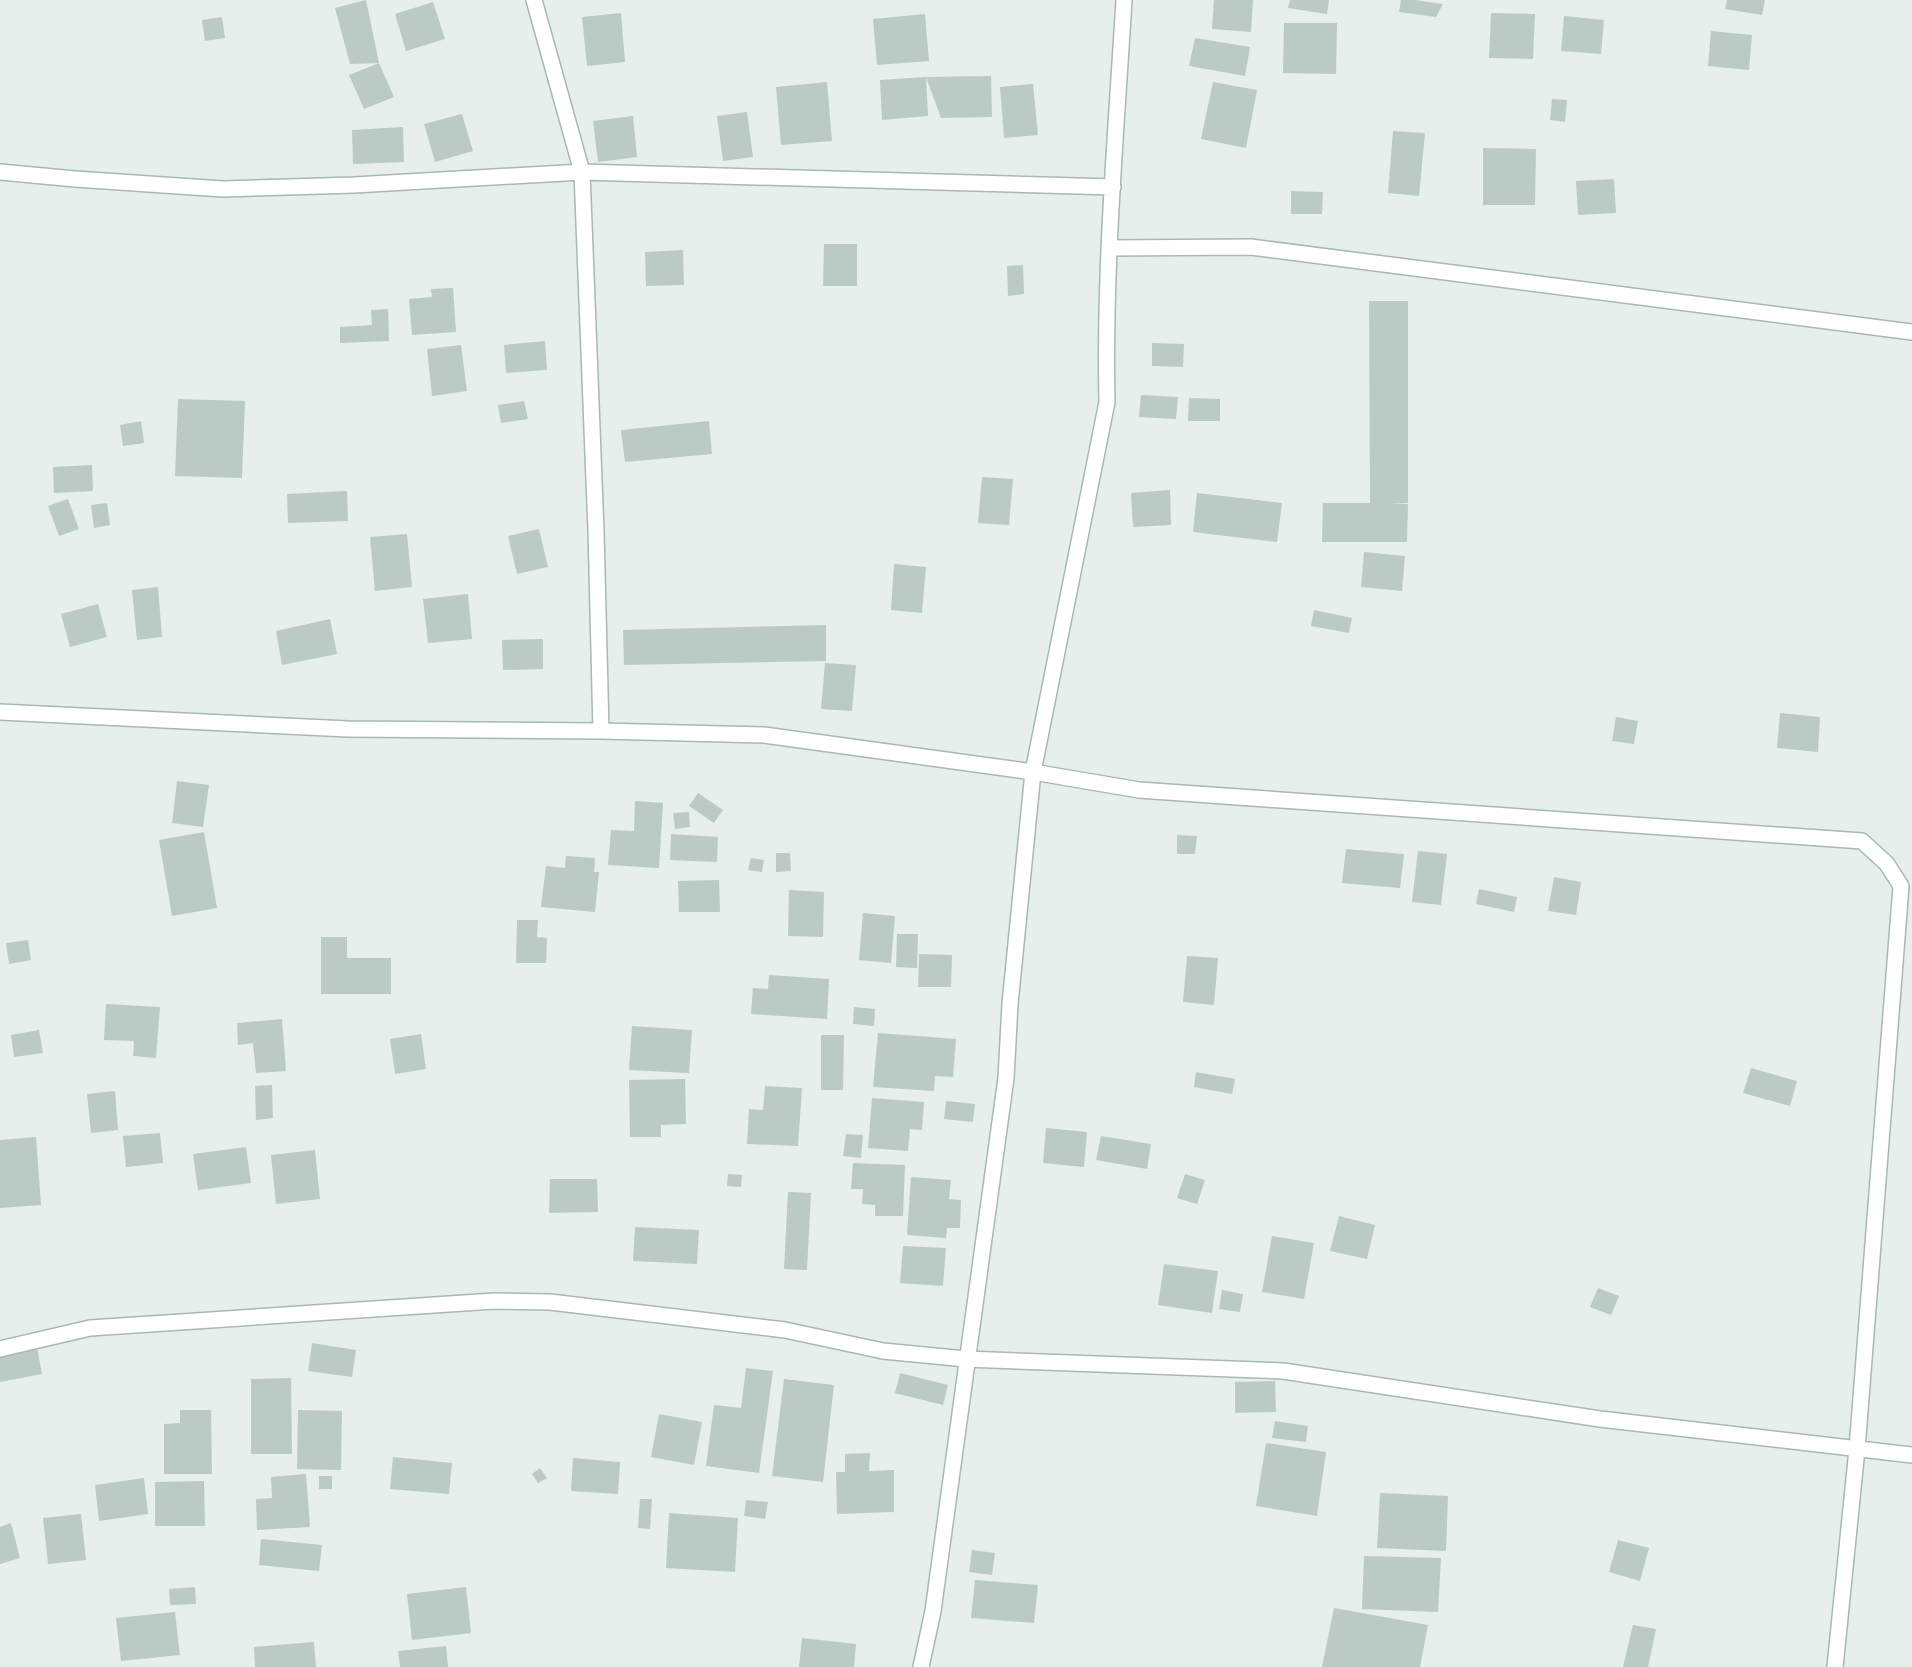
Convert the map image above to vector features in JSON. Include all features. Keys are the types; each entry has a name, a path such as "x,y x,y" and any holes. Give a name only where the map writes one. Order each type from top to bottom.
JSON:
{"street":[{"path":"534,0 582,172 596,531 601,732"},
{"path":"920,1667 933,1611 966,1359 1006,1078 1010,1004 1033,772 1107,402 1106,365 1110,248 1124,0"},
{"path":"0,172 224,189 354,185 582,172 1113,187"},
{"path":"1110,248 1251,248 1912,332"},
{"path":"0,712 348,729 764,735 1033,772 1139,790 1862,841 1887,864 1901,886 1858,1449 1835,1667"},
{"path":"0,1349 90,1328 494,1301 550,1302 785,1330 883,1351 966,1359 1283,1371 1600,1419 1912,1455"}],"building":[{"path":"366,0 379,63 350,64 335,8"},
{"path":"1214,0 1253,0 1251,32 1212,29"},
{"path":"1290,0 1329,0 1327,14 1288,8"},
{"path":"1401,0 1443,4 1436,17 1399,12"},
{"path":"1727,0 1765,0 1762,15 1725,9"},
{"path":"433,2 445,39 406,51 395,14"},
{"path":"621,13 625,62 587,66 582,17"},
{"path":"1491,13 1535,14 1533,59 1489,58"},
{"path":"925,14 929,61 877,65 873,19"},
{"path":"1564,16 1604,20 1601,54 1561,51"},
{"path":"222,17 225,38 205,41 202,20"},
{"path":"1284,23 1337,23 1336,74 1283,73"},
{"path":"1711,31 1752,35 1749,70 1708,66"},
{"path":"1195,38 1250,47 1245,76 1189,66"},
{"path":"379,63 394,97 364,109 349,75"},
{"path":"991,76 992,117 941,118 926,77"},
{"path":"926,77 928,116 882,120 880,80"},
{"path":"827,82 832,141 781,145 776,87"},
{"path":"1213,82 1257,90 1246,148 1201,139"},
{"path":"1033,84 1038,135 1004,138 1000,87"},
{"path":"1552,99 1567,100 1565,122 1550,120"},
{"path":"747,112 753,157 723,161 717,116"},
{"path":"462,114 473,151 435,162 424,124"},
{"path":"633,116 637,157 598,162 593,121"},
{"path":"403,127 404,162 353,164 352,130"},
{"path":"1393,131 1425,133 1419,196 1388,193"},
{"path":"1483,148 1536,149 1535,205 1483,205"},
{"path":"1614,179 1616,213 1578,215 1576,181"},
{"path":"1291,191 1323,192 1322,214 1291,214"},
{"path":"824,244 857,244 857,286 823,286"},
{"path":"683,250 684,285 646,286 645,252"},
{"path":"1023,265 1024,294 1008,296 1007,266"},
{"path":"453,288 456,332 412,335 409,299 432,297 431,289"},
{"path":"1369,301 1408,301 1408,503 1387,503 1408,504 1407,542 1322,542 1323,503 1370,503"},
{"path":"388,309 389,341 340,343 340,327 372,325 371,310"},
{"path":"545,341 547,370 506,373 504,345"},
{"path":"1152,343 1184,344 1183,367 1152,366"},
{"path":"461,345 467,391 432,396 427,349"},
{"path":"1141,395 1178,397 1176,419 1139,417"},
{"path":"1189,398 1220,399 1220,421 1188,421"},
{"path":"178,399 245,401 242,478 175,476"},
{"path":"524,401 528,419 501,423 498,405"},
{"path":"141,421 144,443 123,446 120,425"},
{"path":"709,421 712,454 625,462 621,430"},
{"path":"92,465 93,491 54,493 53,467"},
{"path":"982,477 1013,479 1009,525 978,523"},
{"path":"1170,490 1171,525 1133,527 1131,493"},
{"path":"347,491 348,521 288,523 287,494"},
{"path":"1197,493 1282,503 1277,542 1193,532"},
{"path":"68,499 79,529 59,536 48,506"},
{"path":"107,503 110,525 94,528 91,505"},
{"path":"539,529 548,567 517,574 508,536"},
{"path":"407,534 412,587 375,591 370,537"},
{"path":"1364,552 1405,556 1402,591 1361,587"},
{"path":"894,564 926,567 922,613 891,610"},
{"path":"158,587 162,637 137,640 132,590"},
{"path":"468,594 472,639 428,643 423,599"},
{"path":"98,604 107,637 70,647 61,614"},
{"path":"1314,610 1352,618 1349,633 1311,626"},
{"path":"330,619 337,654 282,665 276,631"},
{"path":"826,625 826,661 624,665 623,630"},
{"path":"543,639 543,669 503,670 502,640"},
{"path":"825,663 856,665 852,711 821,709"},
{"path":"1780,713 1820,717 1818,752 1777,748"},
{"path":"1616,717 1638,721 1634,744 1612,741"},
{"path":"177,781 209,785 203,827 172,823"},
{"path":"698,793 723,810 714,823 689,806"},
{"path":"635,801 663,803 659,868 608,865 611,830 634,831"},
{"path":"689,812 690,827 675,829 673,813"},
{"path":"204,832 217,908 172,916 159,840"},
{"path":"671,834 718,837 717,862 670,860"},
{"path":"1177,835 1197,836 1195,854 1177,854"},
{"path":"1346,849 1404,854 1400,888 1342,883"},
{"path":"1418,851 1447,854 1441,905 1412,902"},
{"path":"776,853 790,853 791,871 776,872"},
{"path":"566,856 595,858 594,872 599,872 595,912 541,907 546,866 565,868"},
{"path":"751,858 764,860 762,872 748,870"},
{"path":"1554,877 1581,882 1576,915 1548,911"},
{"path":"719,880 720,912 679,912 678,881"},
{"path":"1479,889 1517,897 1514,912 1476,904"},
{"path":"789,890 824,892 823,937 788,936"},
{"path":"863,913 895,916 891,963 859,960"},
{"path":"517,920 538,920 537,937 547,938 546,963 516,963"},
{"path":"897,934 918,934 917,968 896,967"},
{"path":"321,937 347,937 347,958 391,958 391,994 321,994"},
{"path":"28,940 31,960 9,964 6,943"},
{"path":"919,954 952,955 951,987 918,987"},
{"path":"1187,956 1218,958 1214,1005 1183,1002"},
{"path":"769,975 829,979 827,1019 751,1014 753,988 768,989"},
{"path":"106,1004 160,1007 156,1058 133,1056 134,1041 104,1040"},
{"path":"854,1007 875,1009 874,1026 853,1024"},
{"path":"282,1019 286,1071 256,1073 253,1043 238,1045 237,1023"},
{"path":"632,1026 692,1030 689,1073 629,1070"},
{"path":"39,1030 43,1053 14,1057 11,1035"},
{"path":"878,1033 956,1039 953,1077 935,1076 934,1091 873,1087"},
{"path":"421,1034 426,1069 395,1074 390,1039"},
{"path":"821,1035 844,1035 843,1090 821,1090"},
{"path":"1751,1068 1797,1081 1790,1106 1743,1093"},
{"path":"1196,1072 1235,1079 1232,1094 1194,1087"},
{"path":"685,1079 686,1124 661,1125 661,1137 630,1137 629,1080"},
{"path":"272,1085 273,1118 256,1120 255,1086"},
{"path":"765,1086 802,1088 798,1146 747,1144 749,1109 763,1110"},
{"path":"115,1091 118,1130 91,1133 87,1094"},
{"path":"872,1098 924,1102 922,1130 910,1129 908,1151 868,1148"},
{"path":"946,1101 975,1104 973,1122 944,1119"},
{"path":"1046,1128 1087,1132 1084,1167 1043,1163"},
{"path":"160,1133 163,1163 126,1167 123,1136"},
{"path":"846,1134 863,1135 861,1158 843,1156"},
{"path":"1101,1136 1151,1144 1147,1169 1096,1160"},
{"path":"36,1137 41,1205 0,1208 0,1140"},
{"path":"246,1147 251,1183 198,1190 193,1154"},
{"path":"315,1150 320,1199 276,1204 271,1155"},
{"path":"853,1163 905,1165 903,1216 875,1216 875,1205 862,1204 863,1189 851,1189"},
{"path":"728,1174 742,1175 741,1187 727,1186"},
{"path":"1185,1174 1205,1180 1197,1204 1177,1198"},
{"path":"911,1177 951,1180 949,1199 961,1200 960,1228 947,1228 946,1238 907,1235"},
{"path":"550,1179 597,1179 598,1212 549,1213"},
{"path":"788,1192 811,1193 807,1270 784,1269"},
{"path":"1339,1216 1375,1225 1367,1259 1330,1251"},
{"path":"635,1227 699,1230 697,1264 633,1261"},
{"path":"1272,1236 1314,1243 1304,1299 1262,1292"},
{"path":"903,1246 946,1248 943,1286 900,1283"},
{"path":"1164,1264 1218,1271 1212,1313 1158,1305"},
{"path":"1598,1288 1619,1296 1611,1315 1590,1307"},
{"path":"1222,1290 1243,1294 1240,1312 1219,1309"},
{"path":"312,1343 356,1350 352,1377 308,1371"},
{"path":"37,1347 42,1374 0,1382 0,1354"},
{"path":"746,1368 773,1371 759,1473 706,1466 714,1405 741,1408"},
{"path":"900,1373 948,1385 943,1405 895,1393"},
{"path":"291,1378 292,1454 251,1454 251,1379"},
{"path":"784,1379 834,1385 823,1482 772,1476"},
{"path":"1275,1381 1276,1412 1235,1413 1235,1382"},
{"path":"180,1410 211,1410 212,1474 164,1474 164,1424 180,1423"},
{"path":"298,1410 342,1411 341,1470 297,1469"},
{"path":"659,1414 702,1422 694,1465 651,1457"},
{"path":"1275,1421 1308,1426 1306,1442 1272,1438"},
{"path":"1266,1443 1326,1452 1317,1516 1256,1506"},
{"path":"870,1453 869,1471 894,1470 894,1512 837,1514 836,1472 845,1472 845,1454"},
{"path":"393,1457 452,1463 449,1494 390,1489"},
{"path":"573,1458 620,1462 618,1494 571,1491"},
{"path":"540,1468 547,1478 538,1483 532,1474"},
{"path":"306,1474 310,1527 257,1530 256,1499 272,1498 271,1477"},
{"path":"319,1476 332,1476 332,1489 319,1489"},
{"path":"144,1478 148,1514 99,1521 95,1485"},
{"path":"204,1481 205,1526 155,1526 155,1482"},
{"path":"1380,1493 1448,1496 1446,1551 1377,1548"},
{"path":"640,1499 652,1499 650,1529 638,1528"},
{"path":"746,1500 768,1502 765,1519 744,1516"},
{"path":"669,1513 738,1518 735,1572 666,1568"},
{"path":"81,1514 86,1560 48,1564 43,1518"},
{"path":"11,1523 20,1558 0,1564 0,1527"},
{"path":"261,1539 322,1545 319,1571 259,1565"},
{"path":"1618,1540 1649,1548 1640,1581 1609,1572"},
{"path":"972,1550 995,1553 992,1575 969,1572"},
{"path":"1364,1556 1441,1558 1438,1612 1362,1609"},
{"path":"975,1580 1038,1585 1034,1623 971,1618"},
{"path":"195,1587 196,1604 170,1605 169,1589"},
{"path":"466,1587 471,1633 412,1640 407,1594"},
{"path":"1334,1608 1428,1625 1420,1667 1322,1667"},
{"path":"175,1612 180,1655 121,1661 116,1618"},
{"path":"1633,1625 1656,1629 1648,1667 1623,1667"},
{"path":"802,1638 856,1644 854,1667 799,1667"},
{"path":"314,1642 316,1667 255,1667 254,1647"},
{"path":"446,1646 448,1667 400,1667 398,1651"}]}
